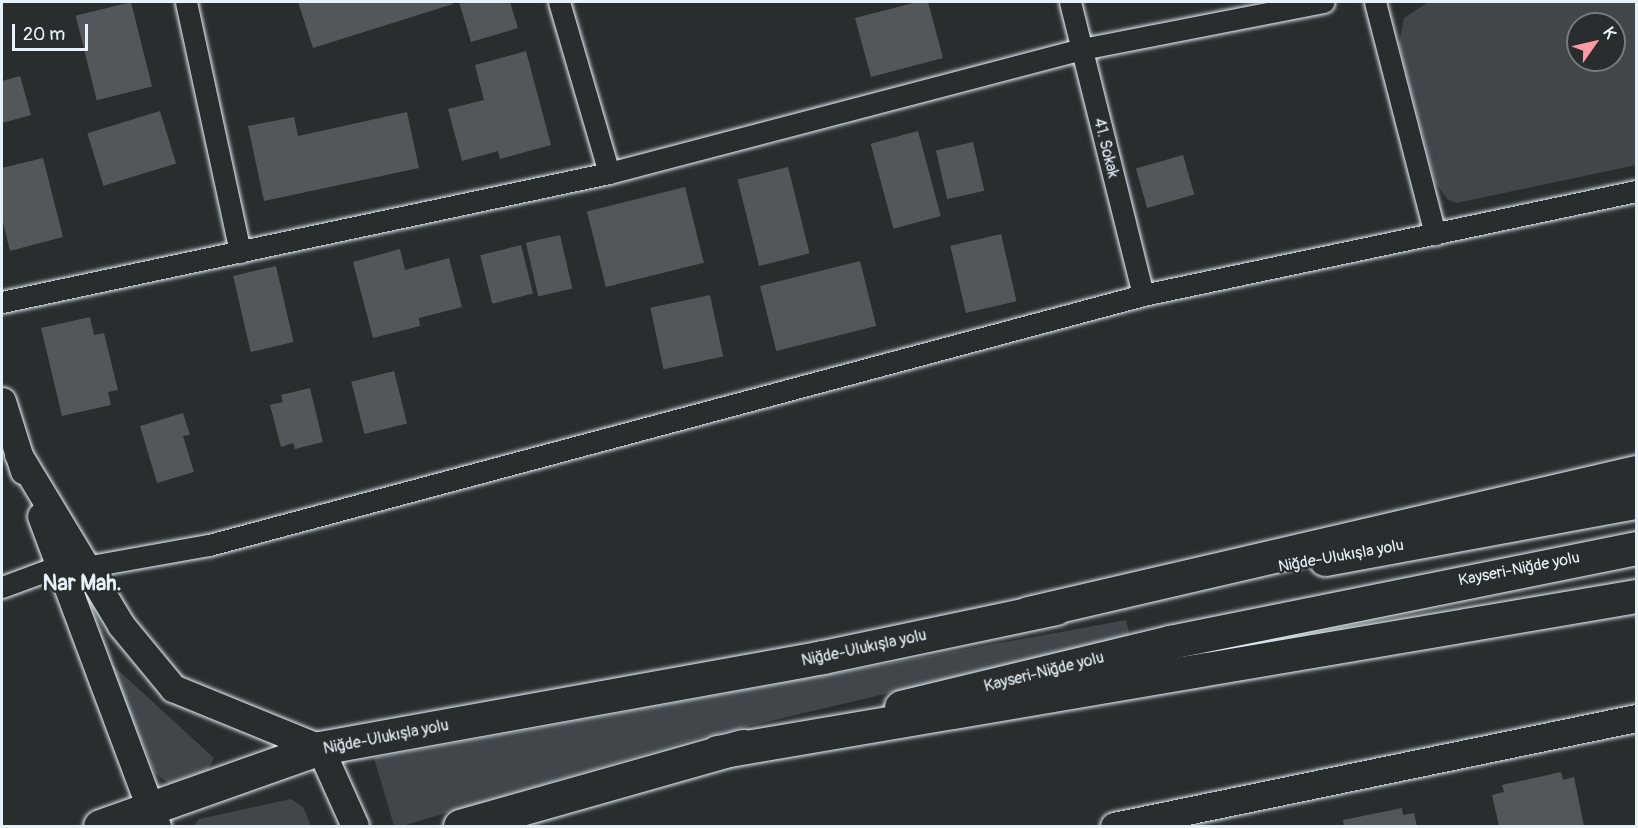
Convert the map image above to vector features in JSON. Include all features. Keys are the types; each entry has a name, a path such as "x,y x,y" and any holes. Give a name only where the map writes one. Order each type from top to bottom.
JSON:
{"highway":[{"path":"1028,613 1636,472"},
{"name":"Niğde-Ulukışla yolu","path":"100,826 153,818 320,748 811,659 1028,613 1636,502"},
{"name":"Kayseri-Niğde yolu","path":"459,826 717,752 1170,642 1636,548"},
{"path":"717,752 1636,596"}],"street":[{"path":"186,2 240,252"},
{"path":"560,2 609,173"},
{"name":"41. Sokak","path":"1070,2 1143,295"},
{"path":"2,302 609,173 1082,48 1323,2"},
{"path":"1375,2 1435,234"},
{"path":"2,587 72,567 208,545 1143,295 1636,191"},
{"path":"2,401 18,454 72,567 153,818"},
{"path":"72,567 173,688 320,748 355,826"},
{"path":"1114,826 1636,718"}],"shaded area":[{"path":"1428,2 1636,2 1636,165 1457,203 1448,200 1435,182 1399,45 1404,18"},
{"path":"1126,620 1130,636 699,738 402,826 394,826 374,758"},
{"path":"106,659 214,758 208,770 169,784 155,773"},
{"path":"291,799 303,807 311,826 194,826 199,819"}],"building":[{"path":"131,2 152,86 97,100 76,16"},
{"path":"298,2 452,2 453,4 313,48"},
{"path":"459,2 510,2 518,28 471,42"},
{"path":"917,2 928,2 943,58 871,77 855,18"},
{"path":"526,51 551,145 500,159 498,151 462,161 448,109 484,100 475,65"},
{"path":"20,76 31,115 2,123 2,81"},
{"path":"160,111 176,164 103,186 87,133"},
{"path":"407,112 419,168 264,201 248,126 294,117 298,136"},
{"path":"918,131 941,216 893,229 871,144"},
{"path":"973,142 984,191 947,199 936,151"},
{"path":"1183,155 1194,194 1147,208 1136,169"},
{"path":"43,158 63,237 10,251 2,218 2,168"},
{"path":"788,167 810,253 759,266 738,180"},
{"path":"685,187 704,263 606,287 587,211"},
{"path":"1001,234 1017,301 966,313 950,246"},
{"path":"560,235 572,289 538,296 526,243"},
{"path":"521,245 533,294 492,304 480,255"},
{"path":"400,249 405,270 449,258 462,307 419,318 420,326 373,338 353,262"},
{"path":"860,261 876,326 776,351 760,286"},
{"path":"276,266 294,342 251,352 233,276"},
{"path":"710,295 723,357 663,369 650,308"},
{"path":"90,317 94,335 104,333 118,390 108,392 111,405 62,416 41,328"},
{"path":"394,371 407,423 364,434 351,382"},
{"path":"310,388 323,442 295,449 293,443 281,447 270,405 283,402 281,395"},
{"path":"183,413 190,435 183,436 194,472 157,483 140,426"},
{"path":"1561,772 1563,780 1574,777 1584,826 1499,826 1492,795 1504,792 1502,785"},
{"path":"1402,808 1403,815 1414,813 1417,826 1344,826 1343,820"}],"district":[{"name":"Nar Mah.","path":"82,584"}]}
